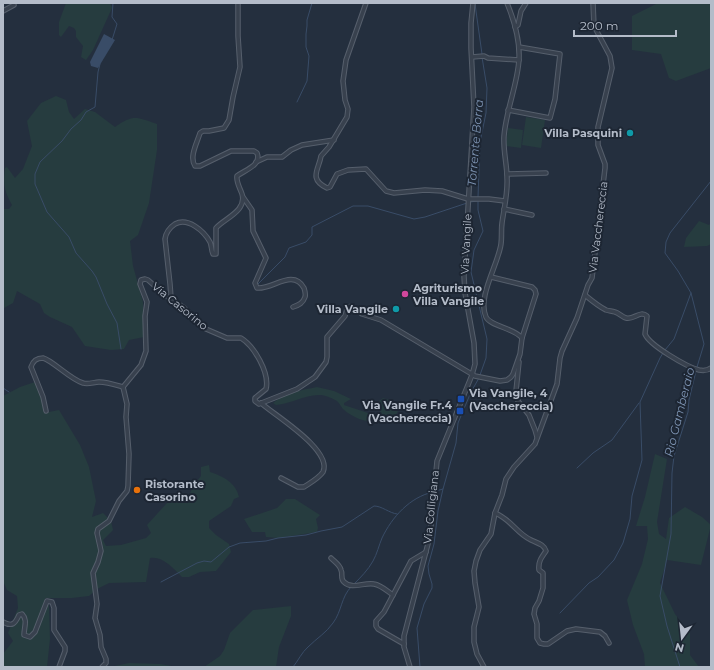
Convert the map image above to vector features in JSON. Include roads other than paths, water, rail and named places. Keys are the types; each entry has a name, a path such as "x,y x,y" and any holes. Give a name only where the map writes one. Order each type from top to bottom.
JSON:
{"street":[{"path":"238,3 240,68 229,120 224,128 203,131 200,134 192,157 192,162 194,166 200,166 231,151 254,151 258,155 256,162"},
{"path":"366,3 346,60 343,81 345,100 348,109 347,117 334,140 321,156 315,174 316,179 325,187 330,187 337,174 348,170 366,169 386,191 394,193 425,190 442,191 468,199 505,201"},
{"name":"Via Vangile","path":"473,3 471,24 474,107 464,276 465,293 475,356 474,375"},
{"path":"507,3 515,26 519,47 519,60 508,110 504,141 504,155 507,174 501,244 484,299 486,317 492,323 509,329 522,338"},
{"path":"515,26 518,25 521,11 526,3"},
{"name":"Via Vacchereccia","path":"484,667 477,654 474,642 474,627 479,608 474,571 480,550 491,534 495,513 502,495 506,478 533,447 537,438 557,384 562,351 592,278 595,261 598,223 606,168 598,145 598,124 612,68 610,56 594,26 593,3"},
{"path":"3,11 14,5"},
{"path":"508,110 550,118 555,99 560,54 519,47"},
{"path":"472,57 482,56 488,58 519,60"},
{"path":"294,307 302,303 306,292 298,282 293,280 284,280 262,288 257,288 256,285 266,258 253,231 252,210 243,196 237,181 238,176 256,162 267,158 282,157 291,150 302,145 334,140"},
{"path":"507,174 546,173"},
{"path":"171,298 165,239 166,233 170,228 178,223 190,224 202,232 210,242 214,254 216,254 216,228 239,209 243,202 243,196"},
{"path":"504,209 532,215"},
{"path":"491,277 534,288 536,294 522,338 517,397 520,405 525,409 531,420 537,438"},
{"name":"Via Casorino","path":"124,387 141,365 146,351 145,316 147,302 140,284 141,280 145,279 183,307 206,328 227,338 241,338 252,348 267,376 266,389 255,398 257,403 262,403"},
{"path":"585,295 599,306 615,312 625,318 644,314 647,321 645,334 651,343 695,368 704,371 711,368"},
{"path":"281,478 298,487 304,488 321,474 324,468 324,462 320,454 309,442 262,403 296,389 320,372 326,362 327,338 345,316 347,309 351,306 362,314 381,320 474,375 507,380 513,374 520,354"},
{"path":"46,411 43,397 31,366 33,362 38,359 44,358 68,375 83,383 99,382 124,387 127,404 126,417 129,454 128,486 127,491 119,501 109,521 98,529 97,533 100,542 100,551 98,562 93,573 97,604 96,623 100,635 101,647 106,659 106,663 102,667"},
{"name":"Via Colligiana","path":"410,667 404,644 406,628 431,529 436,464 438,456 474,375"},
{"path":"495,513 506,518 520,533 541,544 545,548 546,551 540,557 539,566 539,570 543,573 543,588 534,614 537,624 537,638 540,642 548,644 567,631 576,629 600,632 605,636 609,643"},
{"path":"404,644 378,629 376,626 376,621 384,612 410,561 426,552"},
{"path":"331,558 340,567 342,572 342,580 349,585 355,586 373,584 380,586 393,595"},
{"path":"3,622 12,625 15,623 19,615 22,614 26,621 24,635 30,637 35,632 47,601 52,602 54,608 54,630 65,647 59,667"}],"water":[{"path":"104,34 115,40 98,68 91,66 90,62"}],"waterway":[{"path":"112,40 117,24 112,17 113,3"},
{"path":"297,102 307,81 309,56 306,47 306,34 307,20 312,3"},
{"name":"Torrente Borra","path":"475,4 482,54"},
{"name":"Torrente Borra","path":"478,197 480,142 486,113 487,88 482,57"},
{"path":"100,64 95,107 86,112 81,120 71,129 62,141 40,162 35,174 35,184 47,212 69,237 76,253 96,277 107,304 117,323 121,349"},
{"name":"Rio Gamberaio","path":"697,367 704,344 691,293 665,253 666,242 670,233 711,181"},
{"name":"Torrente Borra","path":"478,200 478,210 483,231 474,250 471,272 487,339 486,358 480,375"},
{"path":"470,202 477,201"},
{"path":"258,284 285,257 289,248 306,242 312,235 312,227 353,206 368,206 414,219 425,217 467,203"},
{"path":"665,350 674,339 691,293"},
{"path":"560,613 614,560 623,543 630,519 632,496 642,460 640,402 663,353"},
{"name":"Rio Gamberaio","path":"680,667 667,626 660,596 671,534 672,473 674,456 688,412 689,400 696,371"},
{"name":"Torrente Borra","path":"436,491 443,489 456,443 458,423 471,392 479,378"},
{"path":"3,388 9,392"},
{"path":"577,468 593,453 612,440 639,403"},
{"path":"420,667 417,628 424,604 432,588 428,566 434,544 438,511 443,489"},
{"name":"Torrente Borra","path":"354,584 371,564 386,530 396,516 409,503 417,498 433,492"},
{"path":"161,582 197,563 204,561 211,562 229,547 240,543 306,535 342,527 374,506 397,514"},
{"name":"Torrente Borra","path":"293,667 306,649 333,623 345,595 351,587"}],"place":[{"name":"Villa Pasquini","path":"630,133"},
{"name":"Agriturismo Villa Vangile","path":"405,294"},
{"name":"Villa Vangile","path":"396,309"},
{"name":"Via Vangile, 4 (Vacchereccia)","path":"461,399"},
{"name":"Via Vangile Fr.4 (Vacchereccia)","path":"460,411"},
{"name":"Ristorante Casorino","path":"137,490"}]}
